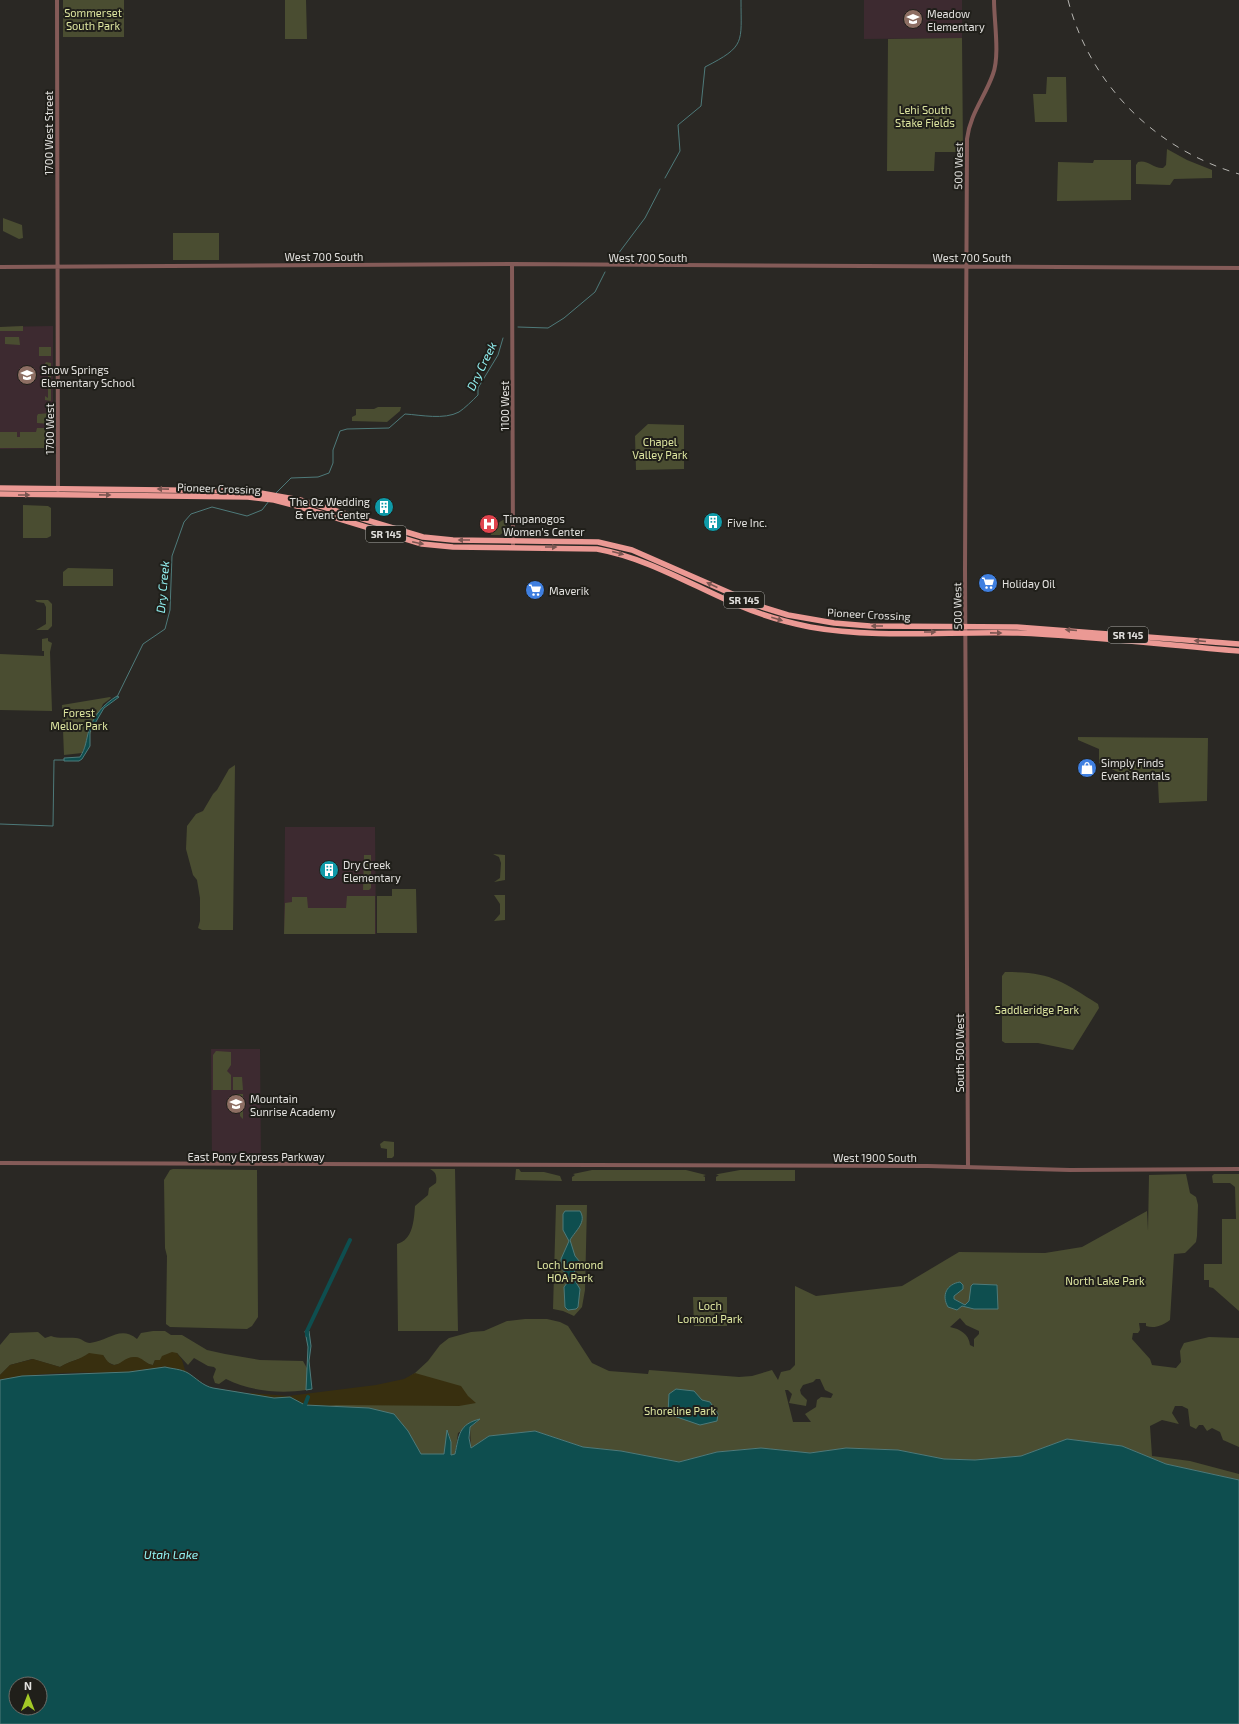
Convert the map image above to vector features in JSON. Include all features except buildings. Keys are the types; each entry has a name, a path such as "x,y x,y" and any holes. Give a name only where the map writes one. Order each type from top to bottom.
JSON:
{"highway":[{"name":"SR 145","path":"0,488 58,488"},
{"name":"Pioneer Crossing","path":"58,488 236,490 272,497 423,537 453,540 580,540 615,545 648,556 762,607 812,620 870,626 1042,628 1239,644"},
{"name":"Pioneer Crossing","path":"0,494 272,497 422,544 453,547 580,547 614,552 645,562 760,614 812,627 869,632 966,632 1042,635 1239,651"}],"street":[{"name":"1700 West Street","path":"57,0 57,267"},
{"name":"500 West","path":"967,938 966,267 968,128 994,73 996,55 994,0"},
{"name":"West 700 South","path":"0,267 512,264 1239,268"},
{"name":"1100 West","path":"512,264 513,547"},
{"name":"1700 West","path":"57,267 58,495"},
{"name":"South 500 West","path":"967,938 968,1168"},
{"name":"East Pony Express Parkway","path":"0,1163 511,1165"},
{"name":"West 1900 South","path":"511,1165 928,1166 1070,1170 1239,1169"}],"shaded area":[{"name":"Meadow Elementary","path":"864,0 962,0 962,38 864,39"},
{"name":"Snow Springs Elementary School","path":"53,326 53,448 0,449 0,327"},
{"path":"285,827 375,827 376,934 284,934"},
{"name":"Mountain Sunrise Academy","path":"211,1049 260,1049 261,1162 212,1163"}],"green space":[{"name":"Sommerset South Park","path":"63,0 124,0 124,37 63,37"},
{"path":"285,0 306,0 307,39 285,39"},
{"name":"Lehi South Stake Fields","path":"962,38 963,152 935,152 934,171 887,171 888,39"},
{"path":"1047,77 1066,77 1067,122 1035,122 1033,94 1046,94"},
{"path":"1167,149 1187,160 1212,170 1212,178 1174,179 1170,185 1136,184 1136,165 1138,162 1141,161 1163,168 1166,165"},
{"path":"1094,160 1131,160 1131,200 1057,201 1058,162 1093,163"},
{"path":"3,218 22,225 23,238 19,239 3,231"},
{"path":"173,233 219,233 219,260 173,260"},
{"path":"23,326 23,331 0,331 0,327"},
{"path":"5,337 19,337 20,345 5,344"},
{"path":"39,347 51,347 51,356 39,356"},
{"path":"46,362 51,363 51,401 45,400 45,396 48,398 48,368 45,364"},
{"path":"378,407 401,407 400,411 387,422 352,421 352,417 356,415 356,409 374,409"},
{"path":"51,413 51,424 37,423 38,414"},
{"name":"Chapel Valley Park","path":"648,424 684,425 684,469 636,470 635,436"},
{"path":"37,428 51,428 51,448 0,448 0,432 17,432 17,437 20,437 20,432 36,432"},
{"path":"23,505 48,506 51,508 51,536 47,538 23,538"},
{"path":"506,519 505,531 500,535 491,535 492,530 496,525"},
{"path":"68,568 113,569 113,586 63,586 63,572"},
{"path":"35,600 48,600 52,604 52,626 48,630 36,630 46,624 46,607 44,603 37,602"},
{"path":"48,638 48,641 52,643 50,652 52,711 0,710 0,654 44,656 44,651 42,651 42,639"},
{"name":"Forest Mellor Park","path":"111,698 103,704 82,753 64,755 62,705"},
{"path":"1078,737 1208,738 1207,801 1159,803 1158,782 1137,781 1099,763 1099,749 1078,740"},
{"path":"235,765 233,930 202,930 198,928 200,921 200,898 197,880 193,875 186,849 187,826 196,814 203,811 229,769"},
{"path":"493,854 505,855 505,880 494,882 500,878 501,863 499,857"},
{"path":"364,855 371,855 371,888 369,890 363,890"},
{"path":"392,889 416,889 417,933 377,933 377,896 392,896"},
{"path":"494,895 505,895 505,920 494,921 500,914 500,904"},
{"path":"347,896 375,896 375,934 284,934 285,903 292,902 292,897 307,897 308,908 346,908"},
{"name":"Saddleridge Park","path":"1005,972 1021,972 1054,979 1064,983 1098,1004 1099,1008 1073,1050 1038,1043 1005,1043 1002,1041 1002,976"},
{"path":"216,1051 231,1052 231,1065 227,1071 231,1075 231,1090 213,1090 213,1055"},
{"path":"233,1077 242,1077 243,1090 233,1090"},
{"path":"237,1094 243,1094 243,1119 240,1116 240,1101 233,1101 233,1096 237,1096"},
{"path":"384,1141 394,1142 394,1156 392,1158 387,1158 387,1149 381,1148 380,1144"},
{"path":"430,1169 455,1169 458,1331 398,1331 397,1244 406,1238 412,1229 415,1206 428,1195 429,1188 436,1183 436,1174"},
{"path":"516,1169 519,1169 521,1172 544,1172 560,1176 562,1181 515,1180"},
{"path":"170,1170 257,1170 258,1317 252,1326 247,1329 170,1327 166,1324 167,1256 165,1248 164,1180"},
{"path":"592,1170 686,1170 706,1175 703,1176 705,1177 705,1181 572,1181 572,1177 575,1175 573,1174"},
{"path":"740,1170 795,1170 795,1181 716,1181 716,1177 719,1175 716,1175 718,1174"},
{"path":"1186,1174 1190,1193 1196,1197 1198,1205 1197,1236 1196,1242 1185,1253 1174,1254 1170,1320 1156,1327 1146,1326 1146,1323 1139,1323 1140,1330 1138,1333 1133,1333 1132,1339 1150,1359 1152,1365 1176,1368 1181,1362 1180,1351 1184,1343 1209,1337 1239,1338 1239,1447 1223,1440 1220,1432 1212,1428 1207,1431 1203,1425 1199,1425 1196,1429 1190,1426 1188,1409 1182,1406 1175,1406 1172,1413 1179,1424 1162,1420 1150,1426 1152,1456 1190,1461 1239,1474 1239,1480 1166,1464 1122,1446 1067,1439 1021,1456 975,1460 944,1459 898,1450 846,1448 810,1453 761,1448 717,1452 679,1462 621,1451 583,1447 535,1431 489,1436 471,1448 470,1427 480,1420 458,1433 455,1454 451,1455 451,1442 448,1431 444,1454 421,1454 325,1419 209,1387 274,1398 392,1388 415,1373 428,1361 440,1345 449,1338 471,1332 484,1331 507,1321 525,1319 547,1319 560,1322 568,1326 592,1363 609,1371 648,1374 649,1370 739,1377 752,1376 772,1370 778,1380 781,1372 790,1370 795,1365 795,1286 816,1296 902,1286 959,1252 1045,1253 1082,1247 1147,1211 1148,1231 1149,1175","holes":["960,1318 966,1325 979,1331 979,1334 974,1339 974,1347 970,1345 966,1335 957,1329 950,1327","816,1379 820,1379 825,1390 833,1394 831,1398 821,1397 817,1400 816,1407 805,1414 811,1422 793,1422 785,1390 788,1390 792,1394 789,1403 806,1406 807,1400 801,1394 800,1390 803,1385 813,1382"]},
{"path":"1214,1174 1239,1174 1239,1311 1213,1288 1209,1287 1209,1280 1204,1280 1204,1264 1222,1264 1222,1219 1236,1219 1235,1187 1230,1183 1213,1183 1212,1176"},
{"name":"Loch Lomond HOA Park","path":"556,1205 587,1205 585,1290 582,1307 574,1316 563,1311 553,1309"},
{"name":"Loch Lomond Park","path":"693,1297 727,1297 727,1326 694,1326"},
{"path":"165,1331 171,1335 182,1335 207,1350 225,1354 260,1360 303,1361 308,1370 306,1390 286,1392 255,1389 226,1379 219,1384 215,1383 213,1377 216,1369 214,1367 208,1366 194,1358 188,1365 177,1353 160,1360 155,1360 153,1365 137,1360 114,1365 107,1362 103,1355 81,1358 60,1367 32,1359 10,1365 0,1375 0,1345 10,1333 38,1332 45,1338 51,1336 60,1338 76,1338 90,1343 125,1333 137,1339 141,1333"},
{"path":"142,1369 187,1373 206,1387"}],"sand":[{"path":"172,1352 177,1353 182,1360 185,1370 207,1387 155,1378 104,1373 52,1374 0,1380 0,1375 10,1365 33,1359 60,1367 89,1353 103,1355 107,1361 115,1365 129,1358 137,1357 153,1365 155,1360 160,1360 162,1356"},
{"path":"415,1373 461,1386 468,1396 476,1403 459,1406 336,1405 291,1412 243,1402 251,1393 288,1396 376,1385 404,1379"}],"water":[{"path":"117,696 119,697 104,708 90,732 90,746 82,759 79,761 64,761 64,758 80,757 84,750 89,730 94,719 104,706"},
{"path":"565,1211 580,1211 582,1215 580,1226 570,1240 575,1256 580,1262 572,1276 580,1289 578,1307 576,1309 568,1310 565,1307 564,1287 570,1279 562,1269 561,1259 569,1241 563,1230 563,1214"},
{"path":"960,1282 963,1285 963,1289 954,1296 954,1299 965,1305 969,1301 971,1286 973,1284 997,1285 998,1309 974,1309 962,1306 957,1310 948,1307 945,1298 946,1291 955,1283"},
{"path":"305,1331 309,1331 311,1346 309,1361 312,1389 306,1390 308,1347"},
{"name":"Utah Lake","path":"165,1367 185,1372 203,1384 213,1388 274,1398 290,1397 305,1405 369,1408 394,1414 408,1431 421,1454 444,1454 447,1430 451,1442 451,1455 455,1454 461,1431 468,1424 480,1419 470,1427 469,1438 471,1448 489,1436 535,1431 583,1447 621,1451 679,1462 717,1452 761,1448 810,1453 846,1448 898,1450 944,1459 975,1460 1021,1456 1067,1439 1122,1446 1166,1464 1239,1480 1239,1724 0,1724 0,1380 22,1376 129,1372"},
{"path":"676,1389 694,1391 702,1400 710,1402 718,1414 717,1421 700,1425 668,1414 669,1394"}],"waterway":[{"name":"Dry Creek","path":"665,178 680,151 678,125 701,106 705,67 728,54 738,42 741,26 741,0"},
{"name":"Dry Creek","path":"615,258 645,218 660,189"},
{"name":"Dry Creek","path":"518,327 548,328 564,318 595,292 605,272"},
{"name":"Dry Creek","path":"276,493 291,478 318,477 329,473 333,463 333,450 340,431 347,429 389,428 405,414 446,416 459,412 478,395 478,388 498,355 503,338"},
{"name":"Dry Creek","path":"117,697 143,644 165,629 170,610 172,556 184,522 191,514 212,507 247,516 262,510 269,501"},
{"name":"Dry Creek","path":"0,824 53,826 54,760 64,760"},
{"path":"307,1335 307,1331 350,1240"},
{"path":"305,1405 308,1397"}],"railway":[{"path":"1068,0 1078,31 1092,60 1110,86 1130,110 1154,130 1180,148 1208,163 1239,174"}],"place":[{"name":"Meadow Elementary","path":"913,19"},
{"name":"Snow Springs Elementary School","path":"27,375"},
{"name":"The Oz Wedding & Event Center","path":"384,507"},
{"name":"Five Inc.","path":"713,522"},
{"name":"Timpanogos Women's Center","path":"489,524"},
{"name":"Holiday Oil","path":"988,583"},
{"name":"Maverik","path":"535,590"},
{"name":"Simply Finds Event Rentals","path":"1087,768"},
{"name":"Dry Creek Elementary","path":"329,870"},
{"name":"Mountain Sunrise Academy","path":"236,1104"}],"park label":[{"name":"North Lake Park","path":"1105,1280"},
{"name":"Shoreline Park","path":"680,1410"}]}
